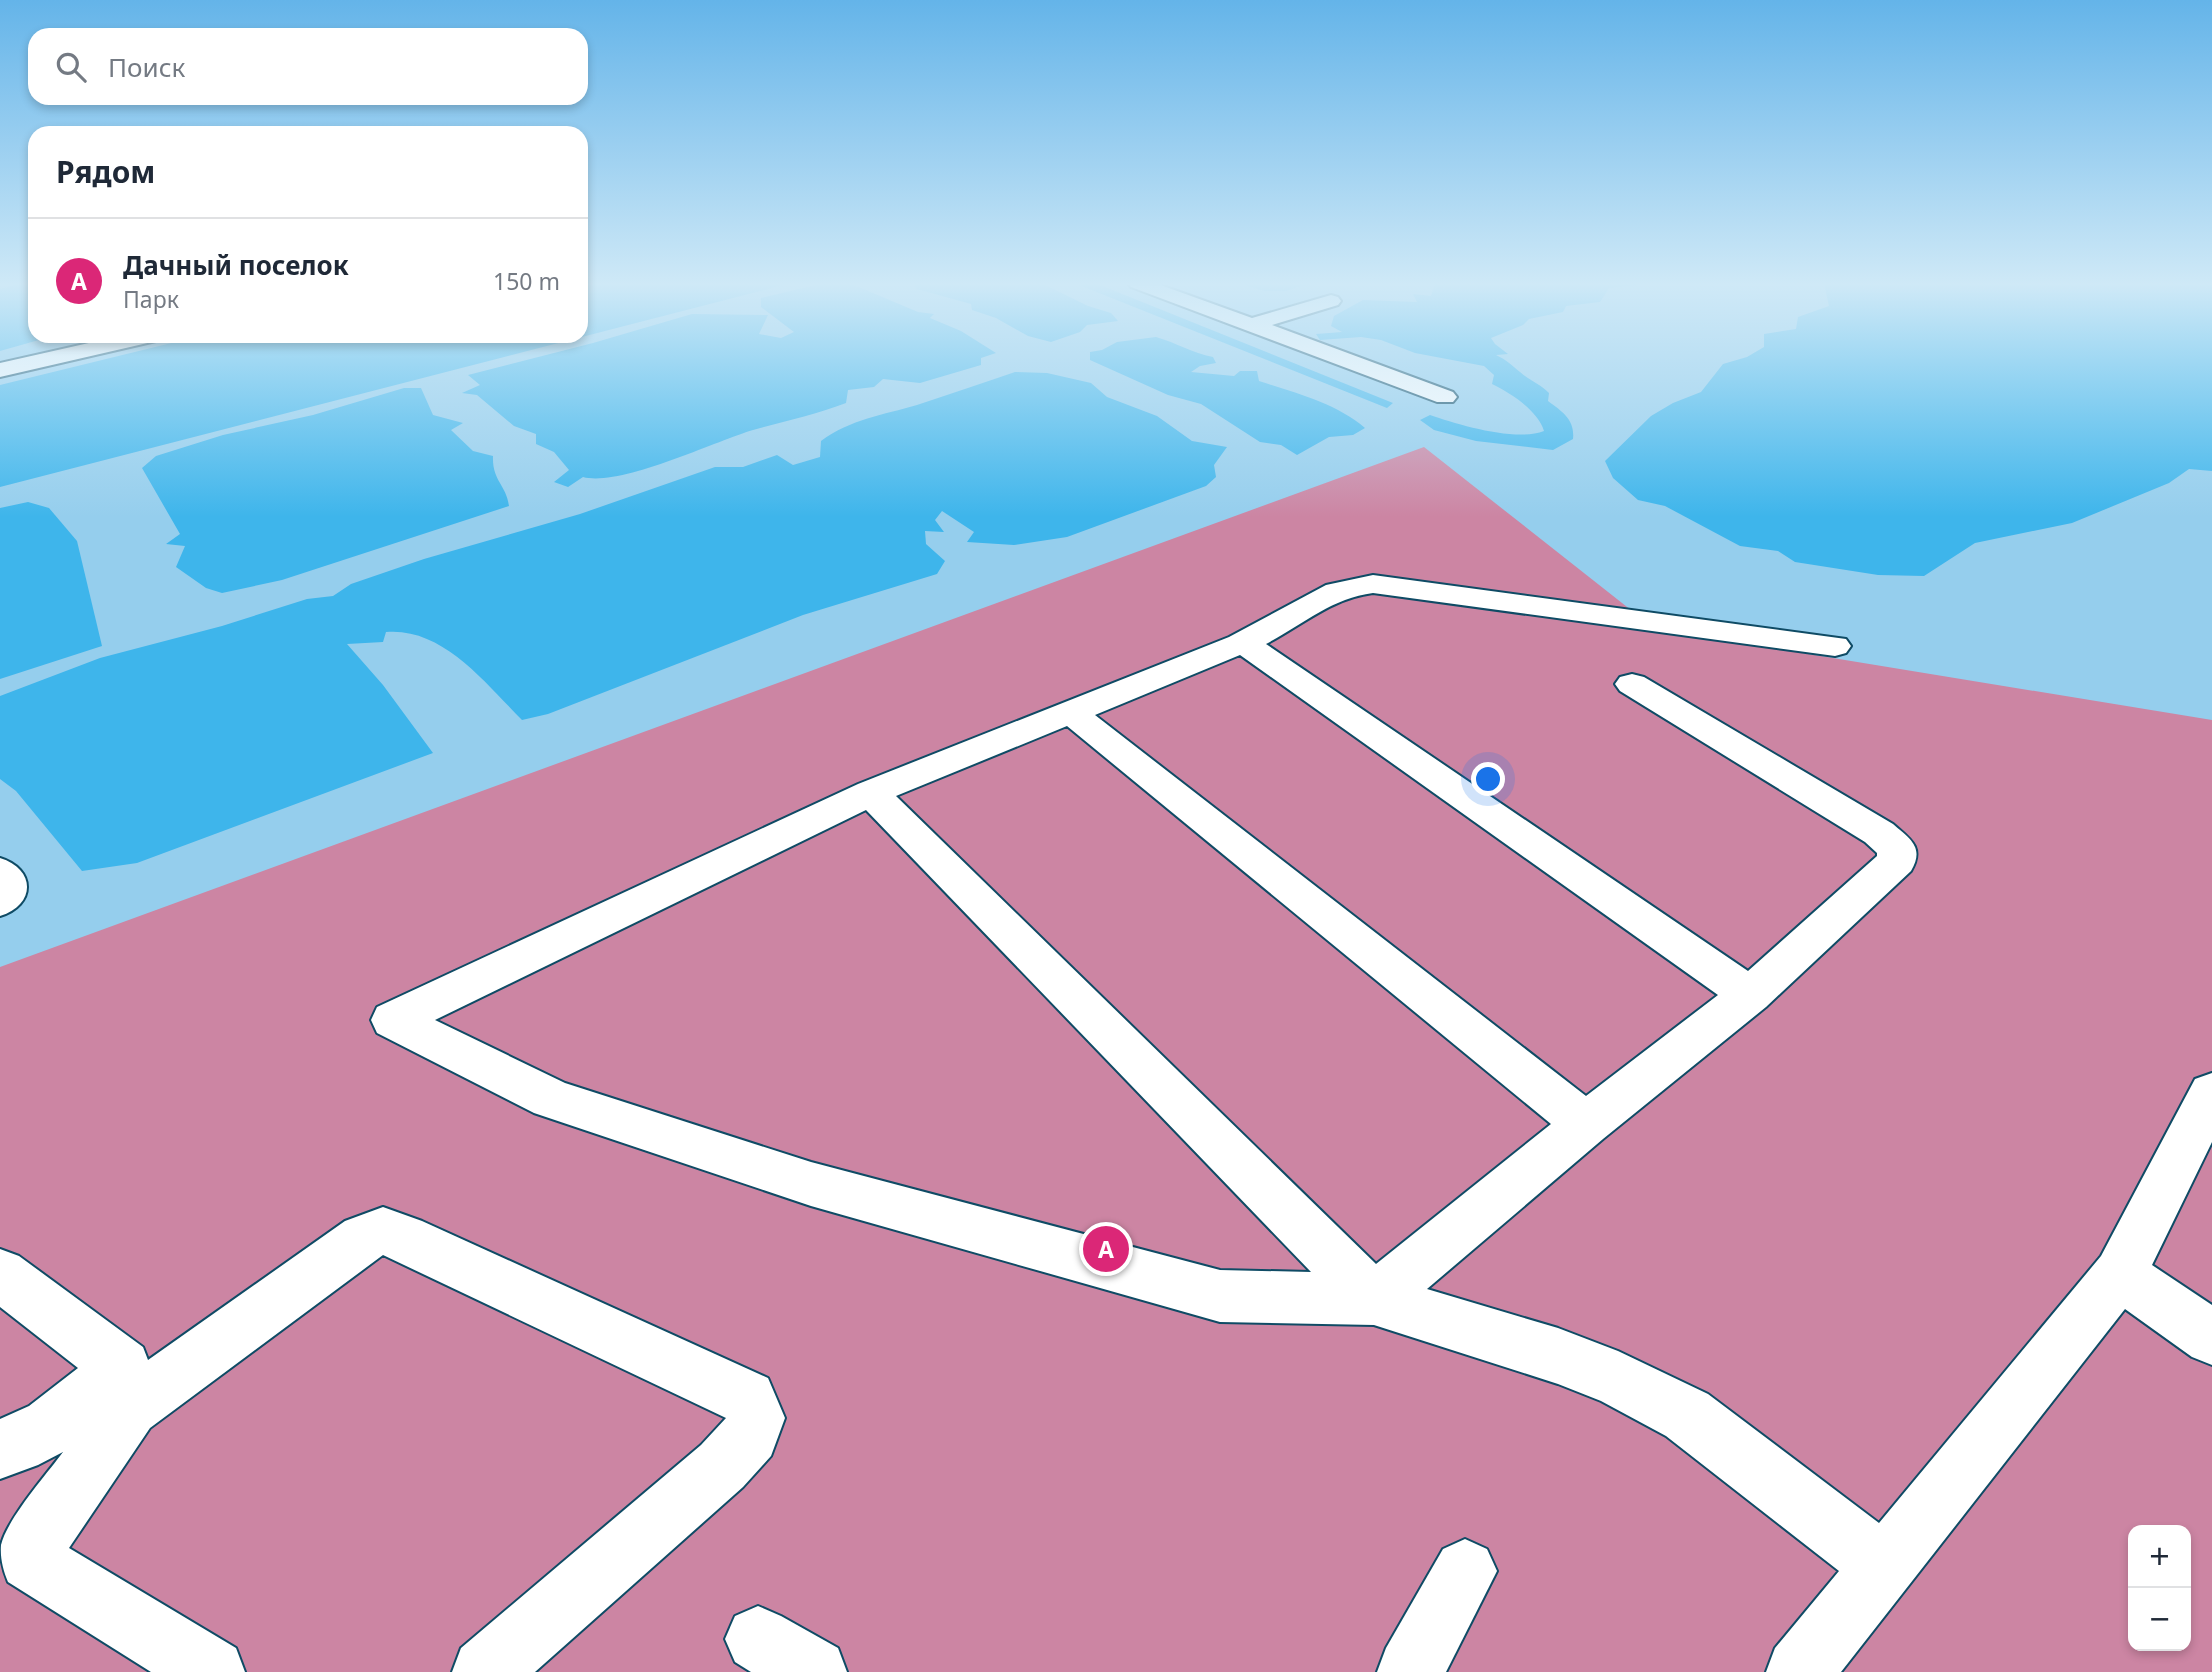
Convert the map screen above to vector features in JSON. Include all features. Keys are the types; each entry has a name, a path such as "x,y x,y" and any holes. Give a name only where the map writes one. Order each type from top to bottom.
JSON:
{"street":[{"path":"0,370 39,361"},
{"path":"1345,361 1445,397"},
{"path":"1835,646 1373,584 1352,585 1335,591 1244,643 1069,711 871,793 393,1020 551,1099 811,1184 1220,1296 1374,1299 1558,1356 1618,1379 1675,1409 1885,1567"},
{"path":"1244,643 1750,995"},
{"path":"1374,1299 1586,1124 1750,995 1897,862 1897,849 1879,833 1632,684"},
{"path":"1069,711 1586,1124"},
{"path":"871,793 1374,1299"},
{"path":"0,873 6,880 6,895 0,901"},
{"path":"1799,1672 2120,1274 2212,1093"},
{"path":"0,1449 16,1446 127,1387 363,1238 383,1231 404,1238 748,1398 757,1411 755,1429 722,1466 485,1672"},
{"path":"0,1274 127,1387"},
{"path":"2120,1274 2212,1338"},
{"path":"127,1387 29,1552 30,1560 212,1672"},
{"path":"1410,1672 1465,1571"},
{"path":"758,1639 814,1672"}],"shaded area":[{"path":"1424,447 1655,629 2212,720 2212,1672 0,1672 0,967"}],"water":[{"path":"98,361 488,361 0,487 0,385"},
{"path":"523,361 981,361 981,365 920,383 883,379 874,387 848,390 846,403 753,430 643,470 620,476 583,477 568,487 554,482 569,470 554,452 536,444 536,434 514,426 477,395 462,393 480,385 468,375"},
{"path":"1092,361 1215,361 1216,363 1200,366 1191,372 1234,376 1240,371 1257,371 1259,381 1328,405 1365,428 1353,435 1329,437 1297,455 1281,445 1260,442 1201,404 1168,395"},
{"path":"1269,361 1289,361 1393,403 1387,408"},
{"path":"1458,361 1506,361 1549,393 1548,401 1570,422 1573,439 1553,450 1476,441 1434,430 1420,420 1430,415 1471,427 1518,435 1544,431 1530,410 1492,384 1494,375 1484,366"},
{"path":"1733,361 2212,361 2212,471 2189,469 2169,483 2072,523 1975,543 1924,576 1878,575 1795,562 1778,551 1740,546 1665,506 1638,500 1613,478 1605,461 1651,416 1673,403 1701,392 1723,364"},
{"path":"1015,372 1047,373 1091,383 1107,397 1157,416 1192,441 1227,447 1214,465 1216,477 1206,486 1067,537 1014,545 967,542 974,532 942,511 935,520 944,532 925,531 926,544 945,561 937,574 803,615 548,714 522,720 462,661 445,648 426,639 407,633 386,632 383,642 347,644 383,685 433,753 137,863 82,871 16,791 0,779 0,696 100,658 222,626 307,599 333,596 351,584 424,559 580,514 715,467 743,467 777,455 793,465 820,457 821,441 844,427"},
{"path":"404,388 421,388 433,415 463,423 451,430 473,451 493,456 495,471 509,506 282,580 222,593 206,588 176,567 185,546 166,544 180,534 142,468 156,456 223,435 313,415"},
{"path":"28,502 49,508 77,541 102,646 0,679 0,508"}],"place":[{"name":"Дачный поселок","path":"1106,1249"}]}
